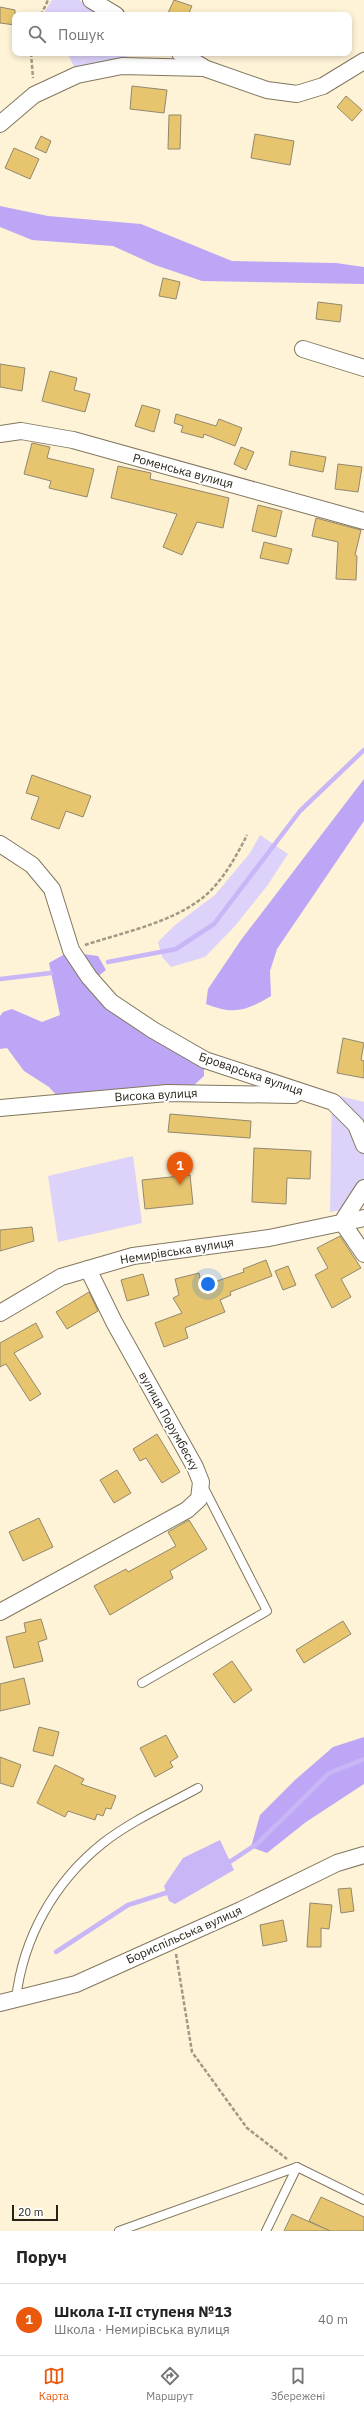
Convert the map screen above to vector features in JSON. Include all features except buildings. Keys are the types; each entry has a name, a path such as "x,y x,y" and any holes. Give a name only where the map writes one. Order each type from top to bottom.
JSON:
{"street":[{"path":"91,0 111,12"},
{"path":"185,56 204,68 267,90 297,94 323,86 364,62"},
{"path":"0,124 34,95 77,75 122,66 204,68"},
{"path":"303,349 364,368"},
{"name":"Роменська вулиця","path":"0,434 21,431 73,440 364,521"},
{"name":"Броварська вулиця","path":"0,844 32,865 52,889 71,950 89,977 111,1002 153,1030 205,1060 333,1102 356,1125 364,1145"},
{"name":"Висока вулиця","path":"0,1108 167,1092 312,1095"},
{"path":"364,1188 342,1222 364,1254"},
{"name":"Немирівська вулиця","path":"0,1313 61,1277 133,1256 269,1238 364,1218"},
{"name":"вулиця Порумбеску","path":"0,1612 187,1510 199,1499 201,1482 195,1467 114,1322 88,1268"},
{"name":"Бориспільська вулиця","path":"0,2003 76,1984 241,1910 337,1863 364,1854"}],"lane":[{"path":"142,1683 267,1611 201,1482"},
{"path":"16,1999 19,1972 29,1942 41,1917 63,1883 82,1862 104,1842 198,1788"},
{"path":"266,2231 297,2167"},
{"path":"119,2231 297,2167 364,2200"}],"path":[{"path":"42,12 48,0"},
{"path":"31,56 34,95"},
{"path":"71,950 164,919 201,899 233,863 247,836"},
{"path":"174,1940 192,2052 247,2128 297,2167"}],"shaded area":[{"path":"52,0 79,0 97,12 46,12"},
{"path":"69,56 129,56 75,68"},
{"path":"0,206 48,216 141,224 232,261 336,263 364,267 364,284 202,281 155,265 113,246 32,240 0,227"},
{"path":"364,779 364,821 277,949 270,971 271,996 254,1005 240,1010 224,1010 206,1004 208,989 241,940"},
{"path":"260,835 288,854 267,886 235,926 205,957 171,967 162,957 158,942 175,925 215,895 250,853"},
{"path":"83,954 98,956 106,970 87,985 204,1067 204,1076 193,1086 59,1098 49,1087 24,1071 7,1048 0,1049 0,1016 3,1012 12,1009 42,1022 60,1015 49,963 63,955"},
{"path":"332,1094 364,1102 364,1206 330,1212"},
{"path":"133,1156 142,1223 58,1242 48,1176"},
{"path":"364,1737 364,1784 306,1822 267,1853 251,1847 260,1815 295,1780 333,1747"},
{"path":"220,1840 234,1870 175,1904 169,1901 164,1886 183,1858"}],"waterway":[{"path":"108,962 176,949 214,924 300,811 364,750"},
{"path":"0,979 51,973"},
{"path":"225,1865 257,1844 329,1773 364,1759"},
{"path":"56,1952 128,1905 172,1891"}],"place":[{"name":"Школа I-II ступеня №13","path":"180,1185"}]}
